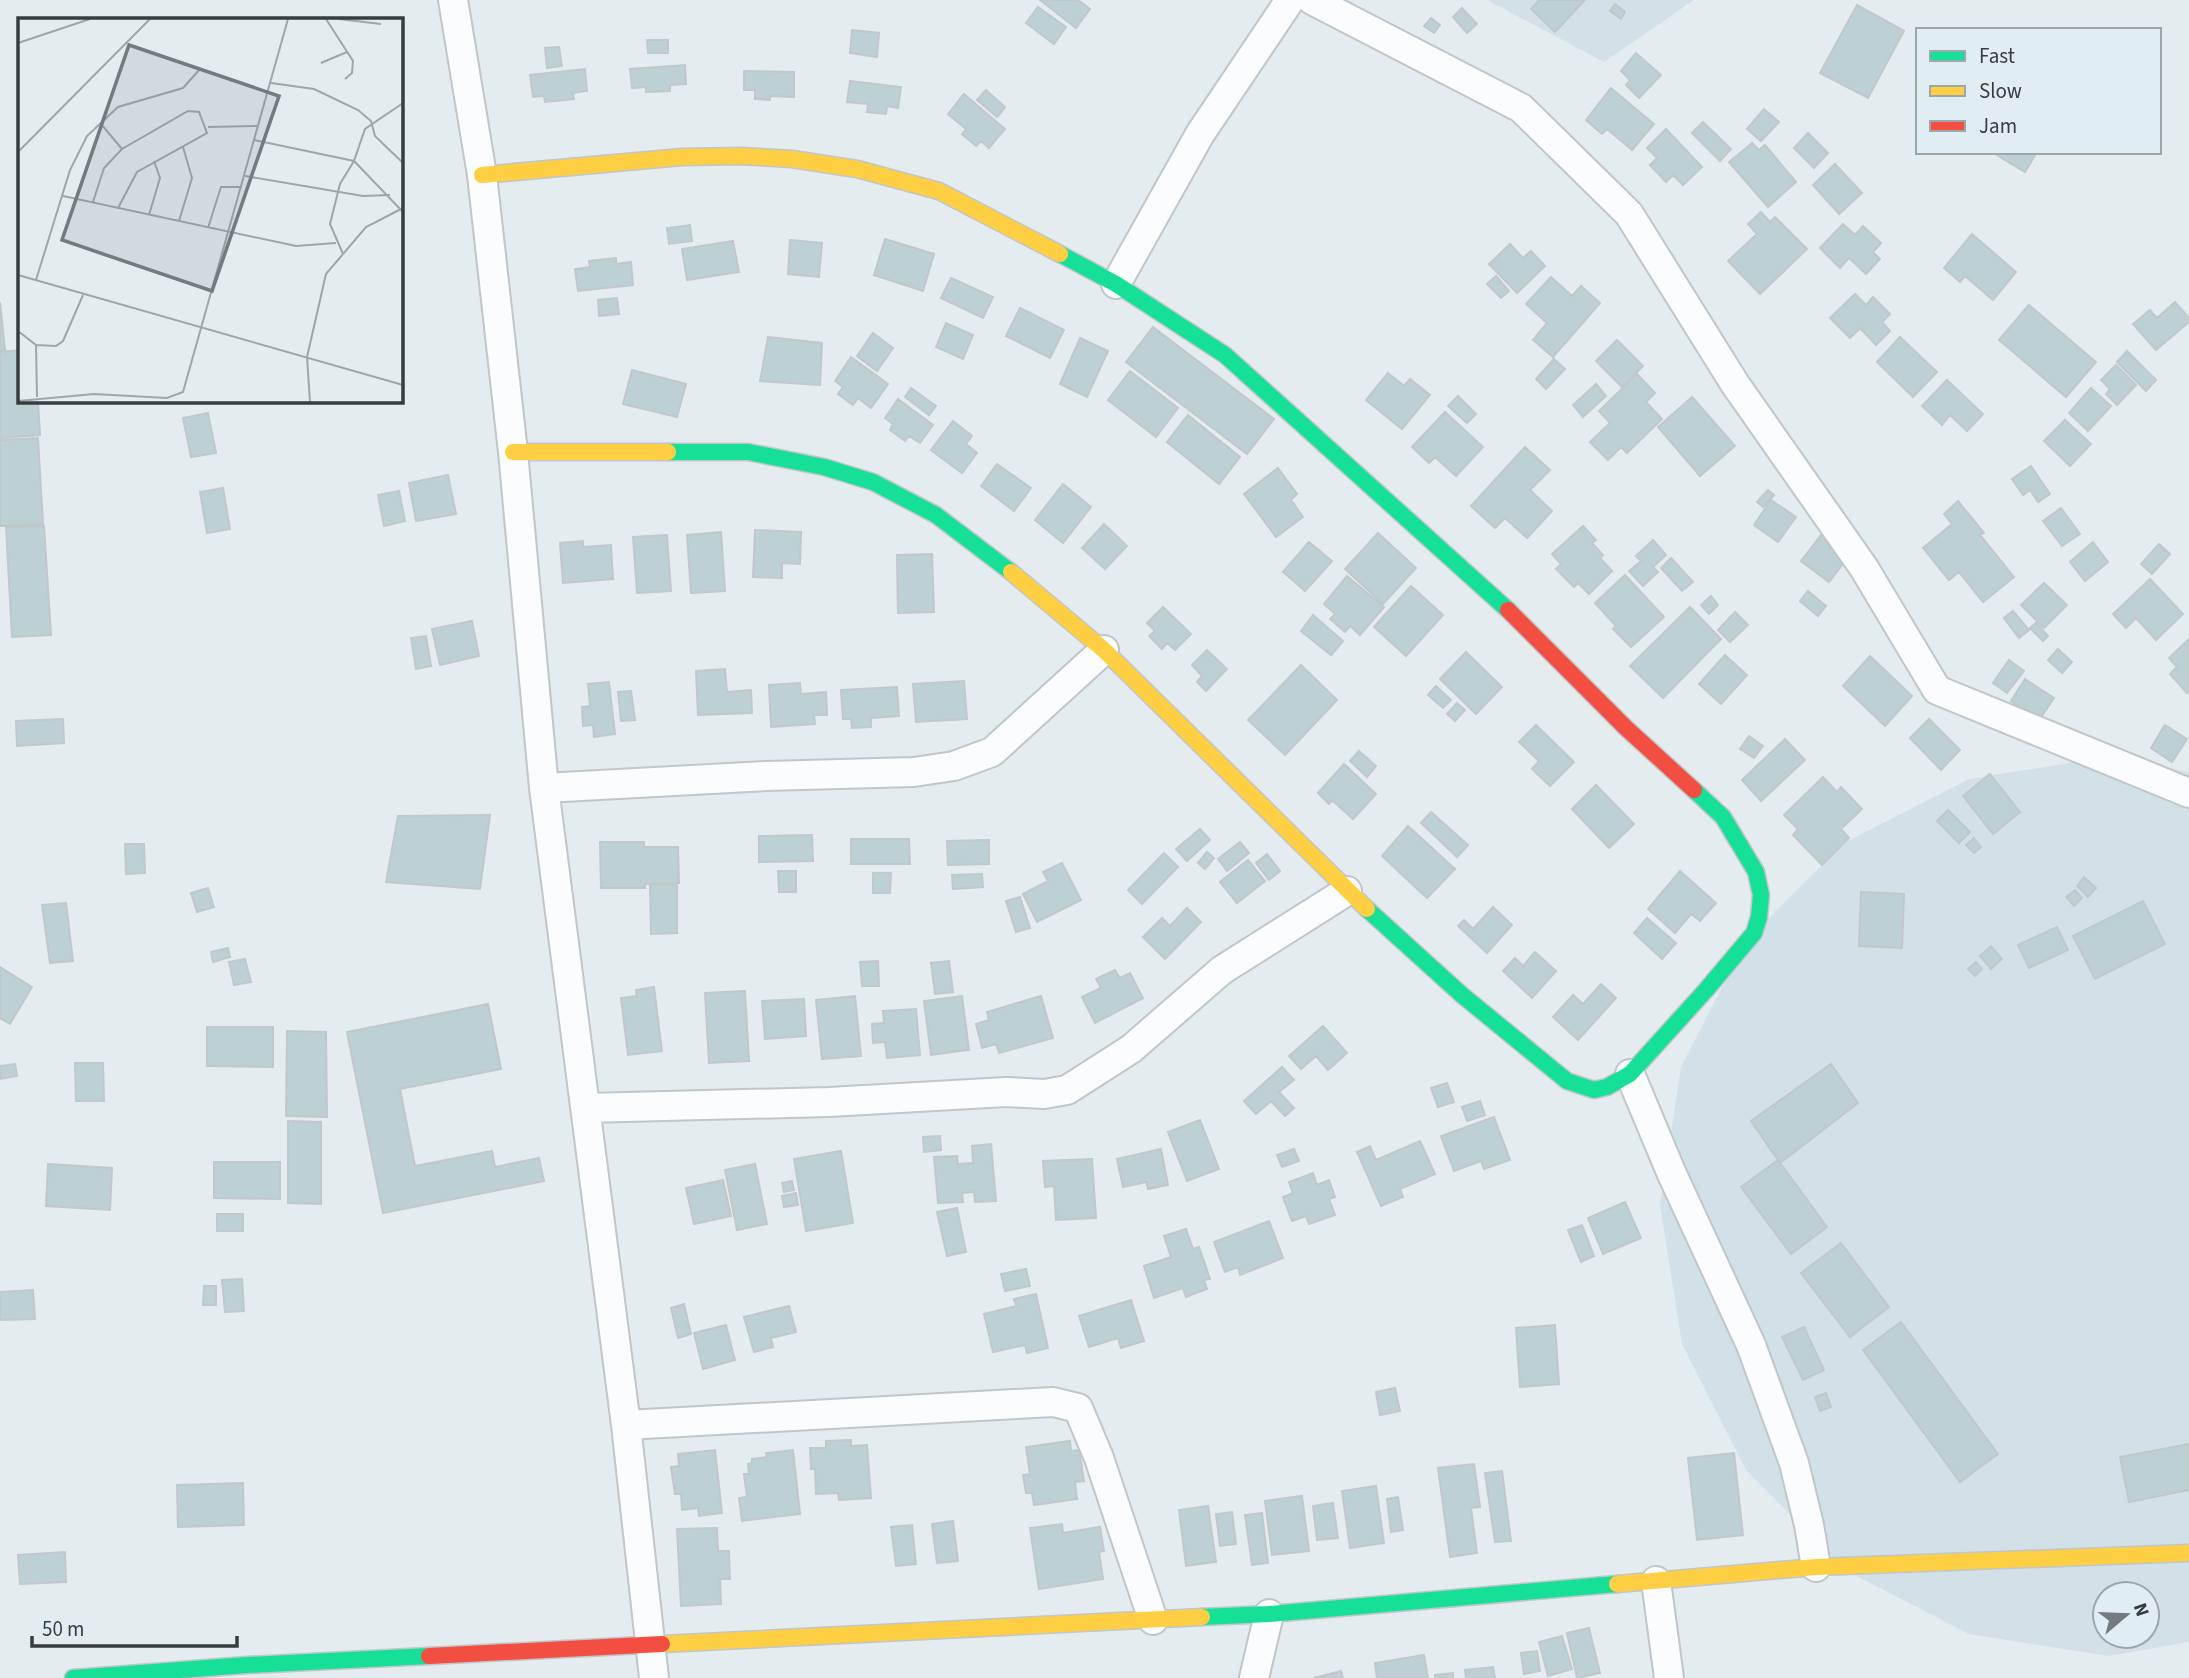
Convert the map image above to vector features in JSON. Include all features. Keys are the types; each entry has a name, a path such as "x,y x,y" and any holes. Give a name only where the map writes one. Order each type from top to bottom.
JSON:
{"street":[{"path":"453,0 482,175 513,452 544,788 626,1426 653,1678"},
{"path":"1116,284 1200,134 1290,0"},
{"path":"1312,0 1521,108 1629,214 1735,384 1864,568 1937,690 2189,793"},
{"path":"482,175 682,157 741,156 792,159 857,169 939,191 1116,284 1225,355 1490,592 1626,729 1723,817 1756,872 1761,895 1754,933 1630,1074 1607,1087 1594,1090 1566,1081 1462,995 1346,891 1104,650 1016,576 936,515 873,482 824,467 748,452 513,452"},
{"path":"544,788 766,776 901,773 954,766 992,752 1104,650"},
{"path":"586,1108 829,1102 1006,1092 1044,1094 1067,1090 1132,1049 1222,970 1346,891"},
{"path":"1630,1074 1671,1172 1756,1358 1794,1463 1816,1567"},
{"path":"626,1426 1053,1402 1078,1408 1099,1458 1153,1620"},
{"path":"73,1678 247,1665 1269,1614 1816,1567 2189,1553"},
{"path":"1656,1581 1669,1678"},
{"path":"1254,1678 1269,1614"}],"shaded area":[{"path":"1487,0 1694,0 1604,62"},
{"path":"2106,757 2189,772 2189,1642 2161,1647 2161,1580 2091,1580 2091,1650 2143,1650 2108,1656 1969,1634 1845,1570 1746,1470 1682,1344 1660,1205 1681,1067 1745,942 1844,843 1969,779"}],"building":[{"path":"1040,0 1078,0 1090,9 1076,28"},
{"path":"1539,0 1585,0 1555,32 1531,9"},
{"path":"1615,4 1625,12 1621,19 1610,11"},
{"path":"1857,5 1904,31 1868,98 1820,73"},
{"path":"1038,7 1066,27 1054,44 1026,23"},
{"path":"1462,8 1477,24 1467,33 1453,17"},
{"path":"1431,18 1440,25 1434,33 1424,26"},
{"path":"852,30 879,33 877,57 850,53"},
{"path":"647,40 668,40 668,53 648,53"},
{"path":"559,47 562,66 547,68 545,48"},
{"path":"1636,53 1661,75 1639,98 1626,85 1630,80 1621,71"},
{"path":"685,65 686,84 670,85 670,91 646,92 646,87 632,88 630,69"},
{"path":"585,69 587,91 573,93 574,99 545,102 544,96 533,97 530,75"},
{"path":"744,71 794,72 794,97 770,96 770,100 755,99 755,90 744,90"},
{"path":"850,81 901,87 898,108 887,106 886,114 867,112 868,104 847,102"},
{"path":"1611,88 1654,124 1632,150 1607,129 1602,134 1586,120"},
{"path":"986,90 1005,107 997,117 977,100"},
{"path":"964,94 1005,129 989,148 981,141 976,146 962,134 966,129 948,114"},
{"path":"1764,109 1779,122 1761,141 1747,129"},
{"path":"1703,122 1731,149 1720,161 1692,133"},
{"path":"1666,129 1702,167 1683,185 1673,175 1666,182 1650,165 1657,158 1647,148"},
{"path":"1808,133 1828,153 1814,168 1794,148"},
{"path":"1752,143 1759,150 1765,145 1796,182 1768,207 1729,162"},
{"path":"1995,154 2036,154 2025,172"},
{"path":"1835,164 1862,193 1839,214 1813,185"},
{"path":"1761,212 1770,222 1775,217 1807,249 1760,294 1728,261 1757,234 1748,224"},
{"path":"1843,224 1855,235 1863,226 1881,243 1873,252 1880,259 1866,274 1849,258 1840,268 1820,248"},
{"path":"690,225 692,241 669,244 667,228"},
{"path":"1972,234 2016,272 1993,300 1965,276 1960,282 1944,268"},
{"path":"885,239 934,254 923,291 874,275"},
{"path":"790,240 822,243 819,277 788,274"},
{"path":"733,241 739,272 687,280 682,249"},
{"path":"1510,244 1523,258 1531,251 1545,266 1517,293 1489,264"},
{"path":"616,258 616,264 631,262 633,285 578,291 575,269 590,267 589,261"},
{"path":"1496,276 1509,291 1501,298 1487,284"},
{"path":"1551,277 1572,296 1581,286 1600,303 1553,357 1533,340 1547,323 1526,304"},
{"path":"951,278 993,297 983,318 941,298"},
{"path":"1855,294 1866,305 1873,297 1890,314 1882,322 1890,331 1876,345 1860,328 1850,338 1830,318"},
{"path":"617,298 619,314 599,316 598,300"},
{"path":"0,302 5,350 0,350"},
{"path":"2175,302 2189,318 2189,322 2156,350 2133,324 2150,310 2157,318"},
{"path":"2029,305 2096,362 2066,397 1999,340"},
{"path":"1020,308 1064,330 1050,358 1006,336"},
{"path":"946,323 973,335 963,359 936,347"},
{"path":"1153,327 1274,419 1247,454 1126,362"},
{"path":"873,333 893,348 877,371 857,356"},
{"path":"768,337 822,343 820,385 760,381"},
{"path":"1900,337 1937,372 1913,397 1877,362"},
{"path":"1080,338 1108,351 1087,397 1060,384"},
{"path":"1617,340 1643,366 1622,387 1596,361"},
{"path":"18,350 18,402 38,402 40,435 0,438 0,352"},
{"path":"2127,351 2156,380 2146,391 2117,362"},
{"path":"851,357 888,384 871,408 858,398 853,405 838,394 843,387 835,381"},
{"path":"1554,359 1565,369 1546,389 1536,379"},
{"path":"2116,365 2136,385 2117,405 2106,394 2110,389 2101,380"},
{"path":"632,370 686,384 677,417 623,404"},
{"path":"1130,371 1178,408 1156,437 1108,400"},
{"path":"1388,373 1404,386 1410,379 1430,395 1402,429 1366,400"},
{"path":"1637,374 1655,393 1646,402 1662,419 1627,453 1621,447 1608,460 1590,442 1610,423 1599,411"},
{"path":"1947,380 1983,414 1967,431 1950,415 1942,425 1922,406"},
{"path":"1596,384 1606,396 1583,417 1573,405"},
{"path":"911,388 936,406 929,415 905,397"},
{"path":"2091,388 2111,406 2088,431 2069,413"},
{"path":"1458,396 1476,414 1467,423 1448,406"},
{"path":"1692,397 1735,446 1700,476 1658,427"},
{"path":"898,399 933,425 920,443 909,436 905,441 890,430 893,424 885,418"},
{"path":"1445,412 1483,447 1456,476 1435,457 1429,463 1412,447"},
{"path":"208,413 216,453 191,457 183,418"},
{"path":"1188,415 1240,457 1219,484 1167,442"},
{"path":"2065,420 2091,444 2070,466 2044,441"},
{"path":"953,421 972,436 966,444 977,453 962,473 931,450"},
{"path":"38,438 43,524 0,526 0,440"},
{"path":"1525,447 1550,470 1530,490 1552,511 1527,538 1505,518 1495,528 1471,506"},
{"path":"997,464 1031,488 1014,511 981,486"},
{"path":"2031,466 2050,494 2038,502 2030,490 2023,495 2012,479"},
{"path":"1278,468 1297,494 1291,500 1303,517 1276,537 1244,494"},
{"path":"448,475 456,514 416,521 409,483"},
{"path":"1063,484 1091,507 1063,543 1035,520"},
{"path":"223,488 230,529 207,533 200,492"},
{"path":"1768,490 1774,495 1763,507 1757,502"},
{"path":"399,491 405,521 384,526 378,495"},
{"path":"1771,500 1796,517 1778,542 1754,525"},
{"path":"1958,501 1984,533 1980,535 2014,577 1983,602 1959,572 1949,580 1923,548 1952,524 1944,514"},
{"path":"2061,508 2080,534 2062,546 2043,521"},
{"path":"1104,524 1127,546 1105,569 1082,548"},
{"path":"44,526 51,635 12,637 6,527"},
{"path":"1583,526 1596,540 1592,543 1603,555 1600,558 1612,571 1589,594 1578,583 1574,587 1556,569 1561,564 1552,554"},
{"path":"755,530 801,532 800,564 782,563 782,578 753,577"},
{"path":"721,532 725,591 691,593 687,535"},
{"path":"1378,533 1416,568 1383,604 1345,569"},
{"path":"1822,534 1849,556 1829,582 1801,561"},
{"path":"667,535 671,591 637,593 633,537"},
{"path":"1653,540 1666,555 1653,567 1658,572 1643,586 1629,571 1641,561 1636,556"},
{"path":"583,541 583,547 611,545 613,579 563,583 560,543"},
{"path":"1309,542 1332,561 1305,591 1283,572"},
{"path":"2093,542 2108,562 2085,581 2070,562"},
{"path":"2159,544 2170,554 2152,574 2141,564"},
{"path":"932,554 934,612 898,613 897,555"},
{"path":"1671,558 1693,582 1682,591 1661,568"},
{"path":"1625,575 1664,617 1631,647 1613,629 1616,626 1595,603"},
{"path":"1347,576 1384,607 1360,635 1350,626 1345,632 1330,619 1335,614 1324,604"},
{"path":"2150,579 2183,614 2156,640 2136,618 2126,628 2113,614"},
{"path":"2044,583 2067,605 2044,628 2021,605"},
{"path":"1411,586 1443,615 1406,656 1374,627"},
{"path":"1808,591 1826,606 1818,616 1800,601"},
{"path":"1711,596 1718,605 1709,614 1701,605"},
{"path":"1163,607 1191,634 1175,650 1167,643 1162,649 1149,636 1155,631 1147,623"},
{"path":"1690,607 1721,639 1663,698 1630,666"},
{"path":"2013,611 2029,630 2019,638 2004,618"},
{"path":"1735,612 1748,625 1730,642 1718,630"},
{"path":"1313,615 1343,641 1331,655 1301,631"},
{"path":"472,621 479,656 440,665 432,629"},
{"path":"2036,623 2048,636 2043,641 2030,628"},
{"path":"426,636 431,666 416,669 411,638"},
{"path":"2189,639 2187,693 2170,674 2177,667 2169,658"},
{"path":"2058,649 2072,662 2062,673 2048,660"},
{"path":"1207,650 1227,669 1206,691 1197,682 1202,676 1192,665"},
{"path":"1466,652 1502,687 1476,714 1440,679"},
{"path":"1725,655 1747,675 1721,704 1699,684"},
{"path":"1870,656 1912,696 1885,726 1843,686"},
{"path":"2009,660 2024,671 2007,693 1993,683"},
{"path":"1301,665 1337,700 1285,755 1248,720"},
{"path":"725,669 727,692 751,690 752,713 698,715 696,671"},
{"path":"2025,679 2054,698 2039,720 2011,701"},
{"path":"964,681 967,719 916,722 913,684"},
{"path":"609,682 615,734 594,737 593,725 583,726 582,707 590,706 588,684"},
{"path":"800,683 801,694 826,692 827,715 814,715 815,724 771,727 769,685"},
{"path":"1436,686 1451,700 1443,708 1428,695"},
{"path":"897,687 899,716 871,718 871,727 852,728 851,719 843,719 841,690"},
{"path":"631,691 635,720 621,721 618,692"},
{"path":"1457,703 1465,710 1455,721 1447,714"},
{"path":"63,719 64,743 17,746 16,721"},
{"path":"1929,719 1960,750 1941,770 1910,738"},
{"path":"1536,725 1574,762 1550,786 1532,769 1539,761 1519,742"},
{"path":"2165,725 2187,739 2172,762 2151,748"},
{"path":"1749,736 1763,746 1754,758 1740,749"},
{"path":"1785,739 1805,760 1761,801 1742,780"},
{"path":"1359,751 1376,766 1367,777 1350,761"},
{"path":"1344,764 1376,794 1353,819 1332,800 1329,804 1318,793"},
{"path":"1990,774 2020,812 1993,834 1963,796"},
{"path":"1823,777 1837,792 1841,787 1862,809 1841,829 1849,838 1822,865 1793,835 1798,829 1784,815"},
{"path":"1596,785 1634,824 1609,848 1572,809"},
{"path":"1948,810 1970,832 1959,843 1937,821"},
{"path":"1431,812 1468,845 1457,857 1421,823"},
{"path":"490,815 480,889 386,882 398,816"},
{"path":"1408,826 1455,869 1427,898 1382,856"},
{"path":"1200,829 1210,840 1187,861 1176,849"},
{"path":"812,835 813,861 759,862 759,836"},
{"path":"1974,838 1981,847 1974,853 1966,845"},
{"path":"851,839 909,839 910,864 851,864"},
{"path":"989,840 989,864 948,865 947,841"},
{"path":"600,842 644,842 644,847 678,847 679,883 645,884 645,888 601,888"},
{"path":"1240,842 1249,853 1227,871 1218,859"},
{"path":"125,844 144,844 145,873 126,874"},
{"path":"1207,852 1214,858 1205,869 1198,863"},
{"path":"1164,853 1178,867 1142,904 1128,890"},
{"path":"1267,854 1280,871 1269,880 1256,863"},
{"path":"1248,860 1265,881 1237,903 1220,882"},
{"path":"1062,863 1081,900 1037,922 1023,894 1048,881 1043,872"},
{"path":"778,871 796,871 796,892 779,892"},
{"path":"1680,871 1716,903 1700,921 1691,914 1675,933 1648,909"},
{"path":"873,873 891,873 890,893 873,893"},
{"path":"982,874 983,887 953,889 952,875"},
{"path":"2084,877 2096,888 2088,897 2077,886"},
{"path":"650,885 677,885 677,933 651,934"},
{"path":"208,888 214,907 197,912 191,893"},
{"path":"2075,890 2082,898 2074,906 2066,897"},
{"path":"1861,892 1904,894 1902,948 1859,946"},
{"path":"1020,897 1030,928 1016,932 1006,901"},
{"path":"2143,901 2165,944 2095,979 2073,936"},
{"path":"66,903 73,961 50,963 42,905"},
{"path":"1493,907 1512,925 1487,953 1458,926 1464,920 1473,929"},
{"path":"1187,908 1201,922 1165,959 1143,937 1162,918 1170,926"},
{"path":"1647,918 1676,943 1662,959 1634,933"},
{"path":"2057,927 2068,950 2029,968 2018,945"},
{"path":"1991,946 2002,959 1991,969 1980,956"},
{"path":"228,948 230,957 213,962 211,952"},
{"path":"1535,952 1556,971 1532,998 1503,971 1515,958 1523,966"},
{"path":"245,959 251,982 234,985 229,962"},
{"path":"878,961 879,986 862,986 860,962"},
{"path":"949,961 953,992 935,994 931,963"},
{"path":"1976,962 1982,969 1975,976 1968,969"},
{"path":"0,967 32,987 10,1024 0,1018"},
{"path":"1115,970 1120,978 1130,973 1143,998 1095,1023 1082,997 1101,988 1096,979"},
{"path":"1601,984 1616,998 1578,1040 1553,1017 1573,995 1583,1004"},
{"path":"654,987 662,1051 628,1055 621,998 637,996 636,990"},
{"path":"745,991 749,1061 709,1063 705,993"},
{"path":"855,996 861,1056 822,1059 816,1000"},
{"path":"962,996 969,1050 931,1055 924,1001"},
{"path":"1041,996 1053,1038 999,1053 996,1044 982,1048 976,1024 989,1020 987,1012"},
{"path":"804,999 806,1036 765,1039 762,1001"},
{"path":"488,1004 501,1069 400,1089 415,1166 492,1151 495,1167 539,1158 544,1181 383,1213 347,1032"},
{"path":"916,1009 920,1055 887,1058 885,1042 873,1043 872,1024 884,1023 883,1011"},
{"path":"1323,1026 1347,1053 1328,1070 1316,1056 1301,1069 1289,1056"},
{"path":"207,1027 273,1027 273,1067 207,1066"},
{"path":"287,1031 326,1032 327,1117 286,1116"},
{"path":"75,1063 103,1063 104,1101 76,1101"},
{"path":"15,1064 17,1076 0,1079 0,1066"},
{"path":"1831,1064 1858,1103 1780,1163 1751,1121"},
{"path":"1282,1067 1294,1080 1279,1092 1294,1108 1285,1116 1271,1101 1256,1114 1244,1101"},
{"path":"1447,1083 1454,1102 1438,1107 1431,1088"},
{"path":"1480,1101 1485,1115 1467,1121 1462,1107"},
{"path":"1494,1117 1510,1160 1484,1169 1481,1161 1454,1171 1441,1136"},
{"path":"1200,1120 1219,1169 1187,1181 1168,1132"},
{"path":"288,1121 321,1122 321,1204 288,1203"},
{"path":"940,1136 941,1150 924,1152 923,1137"},
{"path":"1420,1141 1435,1174 1400,1189 1403,1197 1381,1206 1357,1152 1370,1146 1376,1160"},
{"path":"991,1144 996,1201 975,1202 974,1192 962,1193 963,1202 938,1203 934,1157 957,1156 958,1164 973,1163 972,1146"},
{"path":"1161,1149 1168,1185 1148,1189 1146,1182 1123,1187 1117,1159"},
{"path":"1294,1149 1299,1161 1282,1167 1277,1155"},
{"path":"841,1151 853,1223 806,1231 794,1159"},
{"path":"1092,1159 1096,1218 1056,1220 1054,1186 1045,1187 1043,1161"},
{"path":"1778,1160 1827,1227 1791,1254 1741,1187"},
{"path":"214,1162 280,1162 280,1199 214,1198"},
{"path":"48,1164 112,1168 110,1210 46,1206"},
{"path":"755,1164 767,1224 737,1230 725,1170"},
{"path":"1313,1173 1317,1185 1329,1180 1335,1197 1329,1199 1335,1215 1309,1224 1306,1216 1292,1221 1283,1197 1293,1193 1289,1182"},
{"path":"723,1180 731,1216 694,1224 686,1188"},
{"path":"792,1181 794,1190 784,1192 782,1183"},
{"path":"796,1193 798,1205 784,1207 782,1196"},
{"path":"1625,1202 1641,1238 1603,1254 1588,1218"},
{"path":"957,1208 966,1252 947,1256 937,1212"},
{"path":"217,1214 243,1214 243,1231 217,1231"},
{"path":"1269,1221 1283,1258 1240,1275 1238,1267 1225,1272 1214,1242"},
{"path":"1582,1225 1594,1256 1581,1262 1568,1230"},
{"path":"1186,1229 1193,1249 1199,1247 1210,1279 1204,1280 1207,1289 1186,1297 1183,1288 1154,1298 1144,1266 1171,1257 1164,1236"},
{"path":"1841,1243 1889,1307 1850,1337 1801,1273"},
{"path":"1026,1269 1030,1286 1005,1291 1001,1274"},
{"path":"242,1279 244,1311 225,1312 222,1280"},
{"path":"204,1286 216,1286 216,1305 203,1305"},
{"path":"33,1290 35,1319 0,1320 0,1292"},
{"path":"1036,1294 1048,1348 1027,1353 1025,1345 993,1352 984,1314 1016,1306 1014,1299"},
{"path":"1131,1300 1144,1341 1121,1348 1118,1338 1089,1347 1079,1316"},
{"path":"684,1304 691,1334 678,1338 671,1308"},
{"path":"789,1306 796,1332 771,1338 773,1347 754,1352 744,1317"},
{"path":"1901,1322 1998,1454 1960,1482 1863,1350"},
{"path":"726,1325 735,1360 703,1369 694,1333"},
{"path":"1555,1325 1559,1384 1520,1387 1516,1328"},
{"path":"1804,1327 1824,1370 1803,1380 1782,1337"},
{"path":"1395,1388 1400,1411 1380,1415 1376,1392"},
{"path":"1826,1393 1831,1407 1820,1411 1815,1397"},
{"path":"851,1440 851,1446 867,1445 871,1498 839,1500 838,1493 816,1494 815,1469 811,1469 810,1448 826,1448 826,1441"},
{"path":"1070,1441 1071,1451 1079,1450 1084,1481 1075,1482 1077,1499 1034,1505 1032,1493 1026,1493 1023,1475 1030,1474 1026,1447"},
{"path":"2189,1444 2189,1490 2129,1502 2120,1457"},
{"path":"715,1450 722,1513 699,1516 698,1508 682,1510 681,1494 675,1494 671,1467 679,1466 678,1454"},
{"path":"793,1450 800,1514 742,1521 739,1498 747,1497 744,1474 749,1474 748,1464 752,1463 752,1459 767,1457 766,1453"},
{"path":"1734,1453 1743,1535 1697,1540 1688,1458"},
{"path":"1474,1464 1480,1507 1471,1508 1477,1553 1450,1557 1438,1468"},
{"path":"1502,1471 1511,1541 1495,1542 1485,1473"},
{"path":"243,1483 244,1525 178,1527 177,1485"},
{"path":"1376,1486 1384,1543 1350,1548 1342,1491"},
{"path":"1302,1496 1309,1551 1272,1555 1265,1501"},
{"path":"1398,1497 1403,1530 1391,1532 1387,1499"},
{"path":"1333,1503 1338,1538 1317,1540 1313,1506"},
{"path":"1208,1506 1216,1562 1186,1566 1179,1510"},
{"path":"1232,1512 1236,1544 1220,1546 1216,1514"},
{"path":"1262,1513 1268,1563 1252,1565 1245,1515"},
{"path":"953,1521 958,1561 937,1563 932,1524"},
{"path":"1062,1524 1063,1533 1100,1527 1104,1551 1099,1552 1103,1579 1039,1589 1030,1528"},
{"path":"912,1525 916,1564 896,1566 891,1527"},
{"path":"717,1528 718,1551 729,1551 730,1579 720,1579 721,1604 681,1606 677,1529"},
{"path":"65,1552 66,1582 20,1584 18,1555"},
{"path":"1589,1628 1600,1673 1577,1678 1567,1633"},
{"path":"1562,1636 1572,1669 1548,1676 1539,1642"},
{"path":"1537,1651 1540,1671 1524,1674 1521,1653"},
{"path":"1424,1655 1428,1678 1377,1678 1375,1663"},
{"path":"1493,1667 1495,1678 1466,1678 1465,1670"},
{"path":"1341,1671 1343,1678 1314,1678"},
{"path":"1453,1673 1453,1678 1435,1678 1435,1675"}],"traffic: fast":[{"path":"1060,254 1116,284 1225,355 1508,610"},
{"path":"668,452 748,452 824,467 873,482 936,515 1011,572"},
{"path":"1367,909 1462,995 1567,1081 1594,1090 1607,1087 1630,1074 1706,990 1754,933 1759,917 1761,895 1756,872 1723,817 1694,790"},
{"path":"1202,1617 1269,1614 1617,1584"},
{"path":"73,1678 247,1665 429,1656"}],"traffic: slow":[{"path":"482,175 682,157 792,159 857,169 939,191 1060,254"},
{"path":"513,452 668,452"},
{"path":"1011,572 1104,650 1367,909"},
{"path":"1617,1584 1816,1567 2189,1553"},
{"path":"662,1644 1202,1617"}],"traffic: jam":[{"path":"1508,610 1626,728 1694,790"},
{"path":"429,1656 662,1644"}]}
